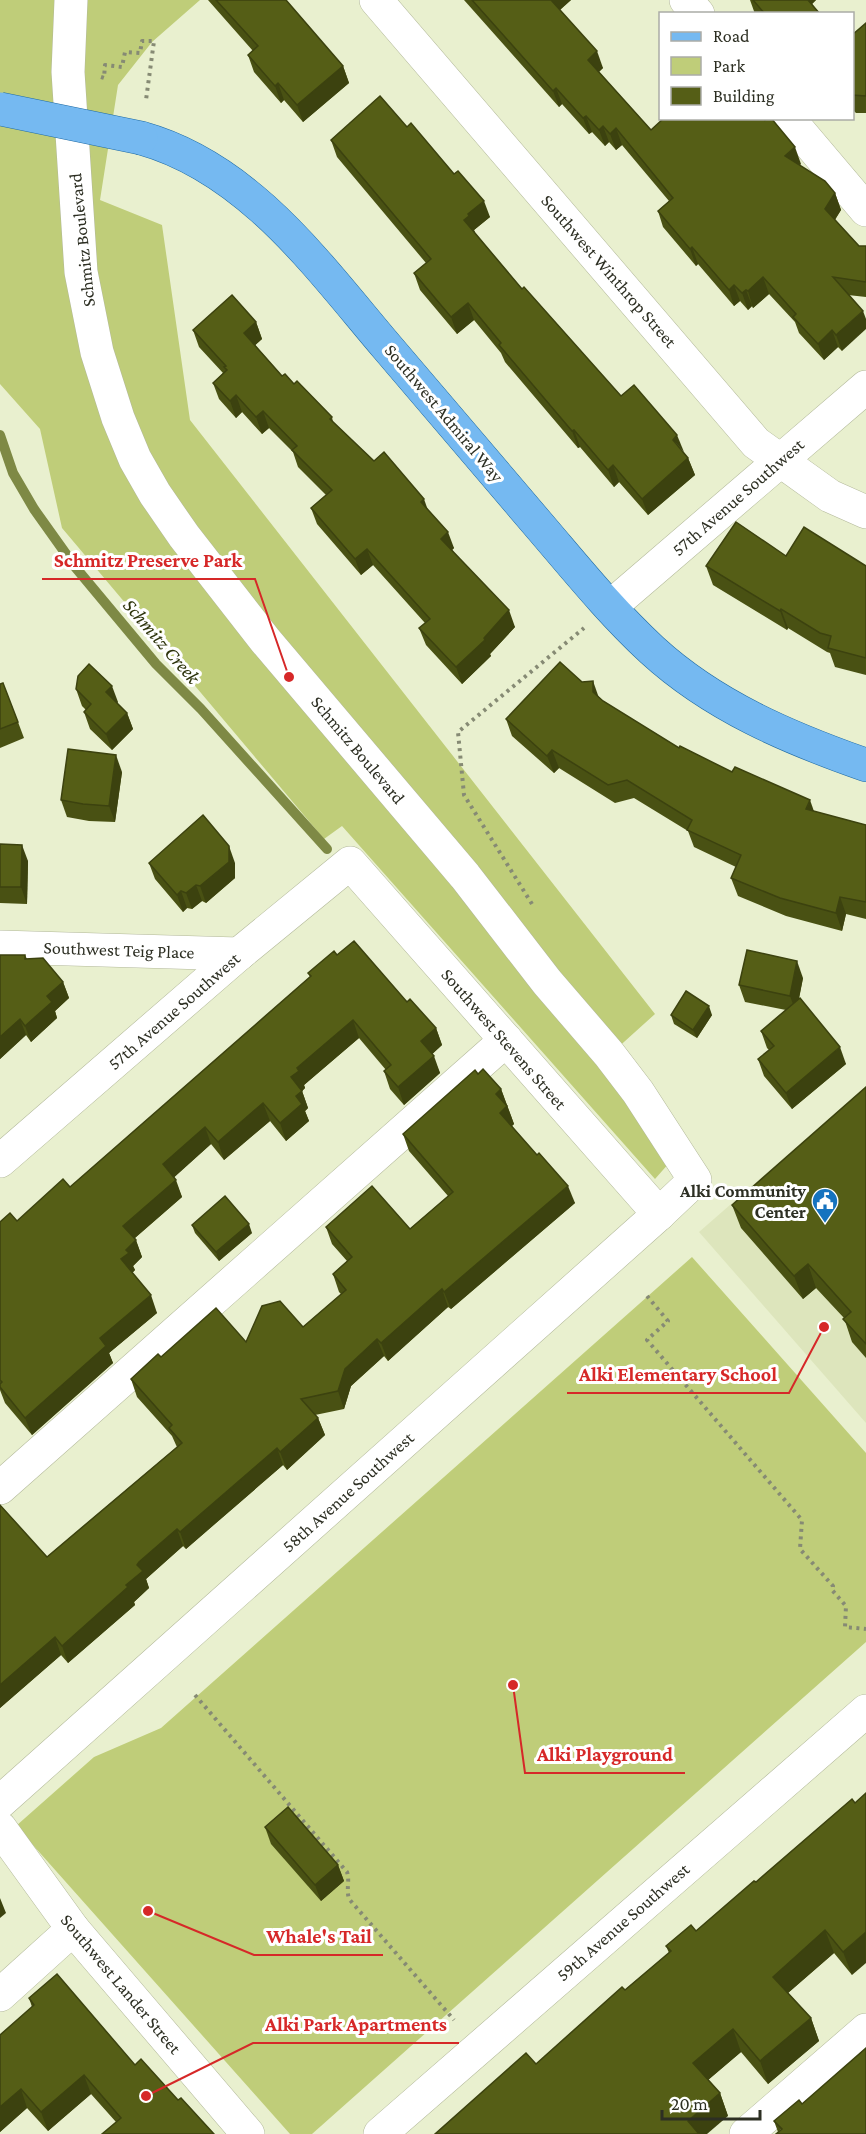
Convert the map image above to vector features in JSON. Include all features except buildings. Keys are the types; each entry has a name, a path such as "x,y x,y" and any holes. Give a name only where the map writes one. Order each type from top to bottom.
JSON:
{"main road":[{"name":"Southwest Admiral Way","path":"0,109 165,144 214,170 237,186 294,240 610,607 652,650 693,683 737,711 775,731 866,765"}],"street":[{"name":"Schmitz Boulevard","path":"70,0 68,72 75,198 83,284 97,352 118,418 135,459 184,536 265,640 465,876 547,982 609,1054 638,1092 695,1180"},
{"name":"Southwest Winthrop Street","path":"376,0 756,443 830,496 866,512"},
{"path":"686,0 696,12"},
{"path":"790,120 866,210"},
{"name":"57th Avenue Southwest","path":"610,607 866,387"},
{"name":"57th Avenue Southwest","path":"0,1161 239,954 350,863"},
{"name":"Southwest Stevens Street","path":"350,863 659,1214"},
{"name":"Southwest Teig Place","path":"0,947 239,954"},
{"path":"0,1488 506,1040"},
{"name":"58th Avenue Southwest","path":"0,1802 695,1180"},
{"name":"59th Avenue Southwest","path":"380,2134 866,1711"},
{"name":"Southwest Lander Street","path":"0,1828 73,1929 248,2134"},
{"path":"0,1995 73,1929"},
{"path":"746,2134 866,2030"}],"path":[{"path":"68,72 104,78 105,64 122,67 125,52 140,53 142,41 154,41 146,100"},
{"path":"533,906 464,795 458,732 610,607"},
{"path":"647,1296 668,1321 647,1340 802,1520 800,1549 846,1606 846,1627 866,1629"},
{"path":"195,1695 347,1872 349,1878 346,1892 349,1899 454,2020"}],"shaded area":[{"path":"866,1086 866,1423 699,1232"}],"green space":[{"path":"0,0 200,0 152,42 118,85 100,200 162,225 190,420 655,1014 604,1060 670,1162 655,1179 342,826 324,839 62,528 40,429 0,384"},
{"path":"692,1257 866,1453 866,1642 312,2134 290,2134 16,1826 94,1757 161,1728"}],"waterway":[{"name":"Schmitz Creek","path":"0,435 13,473 34,509 76,568 156,664 201,709 327,849"}],"place":[{"name":"Schmitz Preserve Park","path":"289,677"},
{"name":"Alki Community Center","path":"825,1224"},
{"name":"Alki Elementary School","path":"824,1327"},
{"name":"Alki Playground","path":"513,1685"},
{"name":"Whale's Tail","path":"148,1911"},
{"name":"Alki Park Apartments","path":"146,2096"}]}
